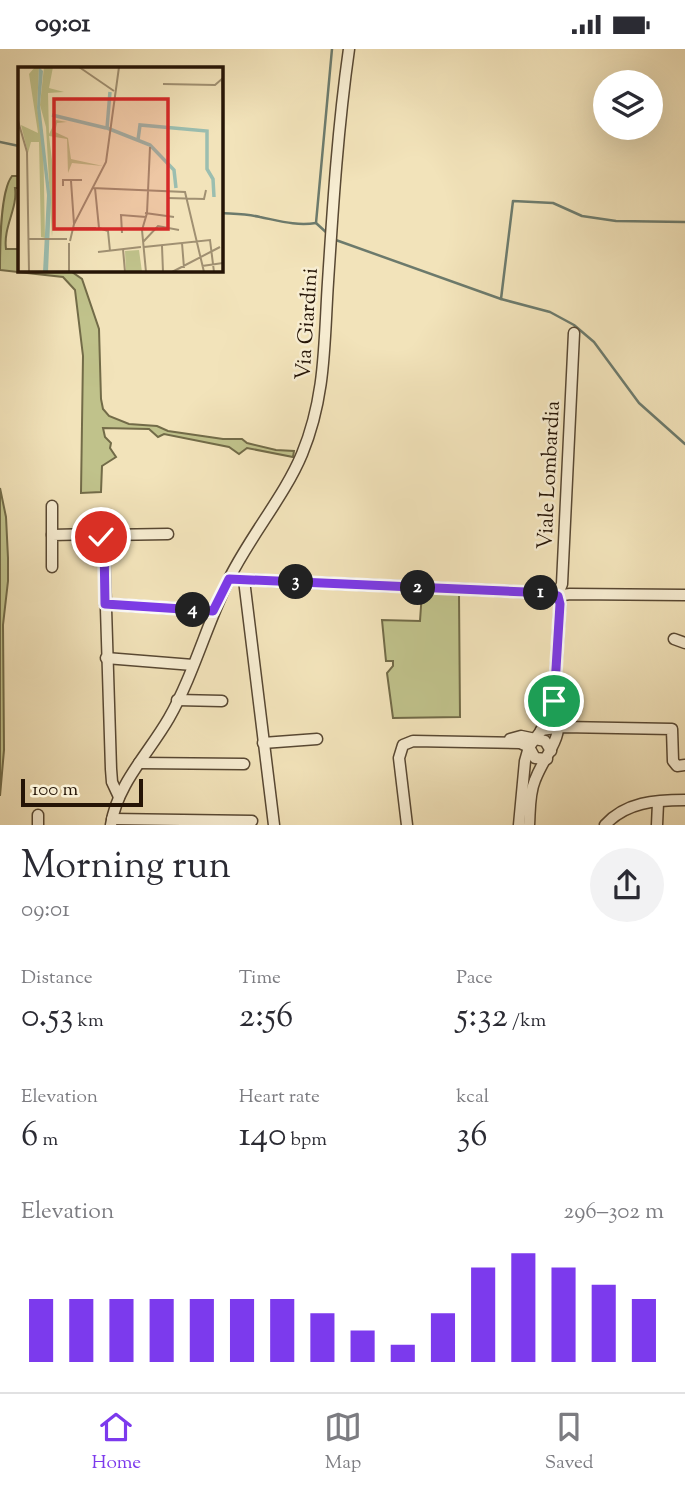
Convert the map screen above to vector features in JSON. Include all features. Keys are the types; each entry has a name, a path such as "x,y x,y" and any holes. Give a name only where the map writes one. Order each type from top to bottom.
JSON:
{"street":[{"name":"Via Giardini","path":"112,822 119,797 169,718 229,579 250,538 297,466 312,426 320,397 326,356 327,293 341,110 349,49"},
{"name":"Viale Lombardia","path":"519,825 525,761 532,744 547,725 554,701 574,333"},
{"path":"51,567 52,506"},
{"path":"52,535 95,534 101,537 104,544 112,782 119,797"},
{"path":"101,537 168,534"},
{"path":"229,579 549,593 558,596 685,595"},
{"path":"244,580 274,825"},
{"path":"105,604 213,611"},
{"path":"674,639 685,643"},
{"path":"106,658 193,665"},
{"path":"177,700 222,701"},
{"name":"Viale Lombardia","path":"529,825 530,793 559,728 554,701"},
{"path":"541,730 672,729 673,761 677,766 685,765"},
{"path":"407,825 399,758 403,745 413,741 499,743 522,736 532,744 535,758 549,755 545,741 532,744"},
{"path":"263,743 317,739"},
{"path":"139,763 244,764"},
{"path":"605,825 625,808 641,803 685,800"},
{"path":"657,825 658,803"},
{"path":"112,822 253,821"}],"green space":[{"path":"12,176 18,176 6,249 18,249 18,271 70,271 82,279 99,329 101,399 103,409 109,416 129,424 157,426 168,431 242,439 247,443 276,450 294,451 293,457 247,448 239,454 229,447 164,434 158,437 149,429 103,428 116,457 102,466 101,492 81,493 83,356 75,290 63,277 0,270 3,206"},
{"path":"0,488 6,517 8,581 3,625 4,750 0,796"},
{"path":"422,592 459,594 460,717 393,718 387,673 393,666 393,661 386,661 382,620 420,621"}],"waterway":[{"path":"328,234 316,223 332,49"},
{"path":"0,142 18,146"},
{"path":"501,299 513,201 553,203 582,216 616,221 685,222"},
{"path":"222,213 295,223 316,223"},
{"path":"333,239 501,299 550,312 574,325 594,342 639,403 685,444"}],"route":[{"path":"101,537 104,544 105,604 213,611 229,579 549,593 558,596 560,604 554,701"}]}
